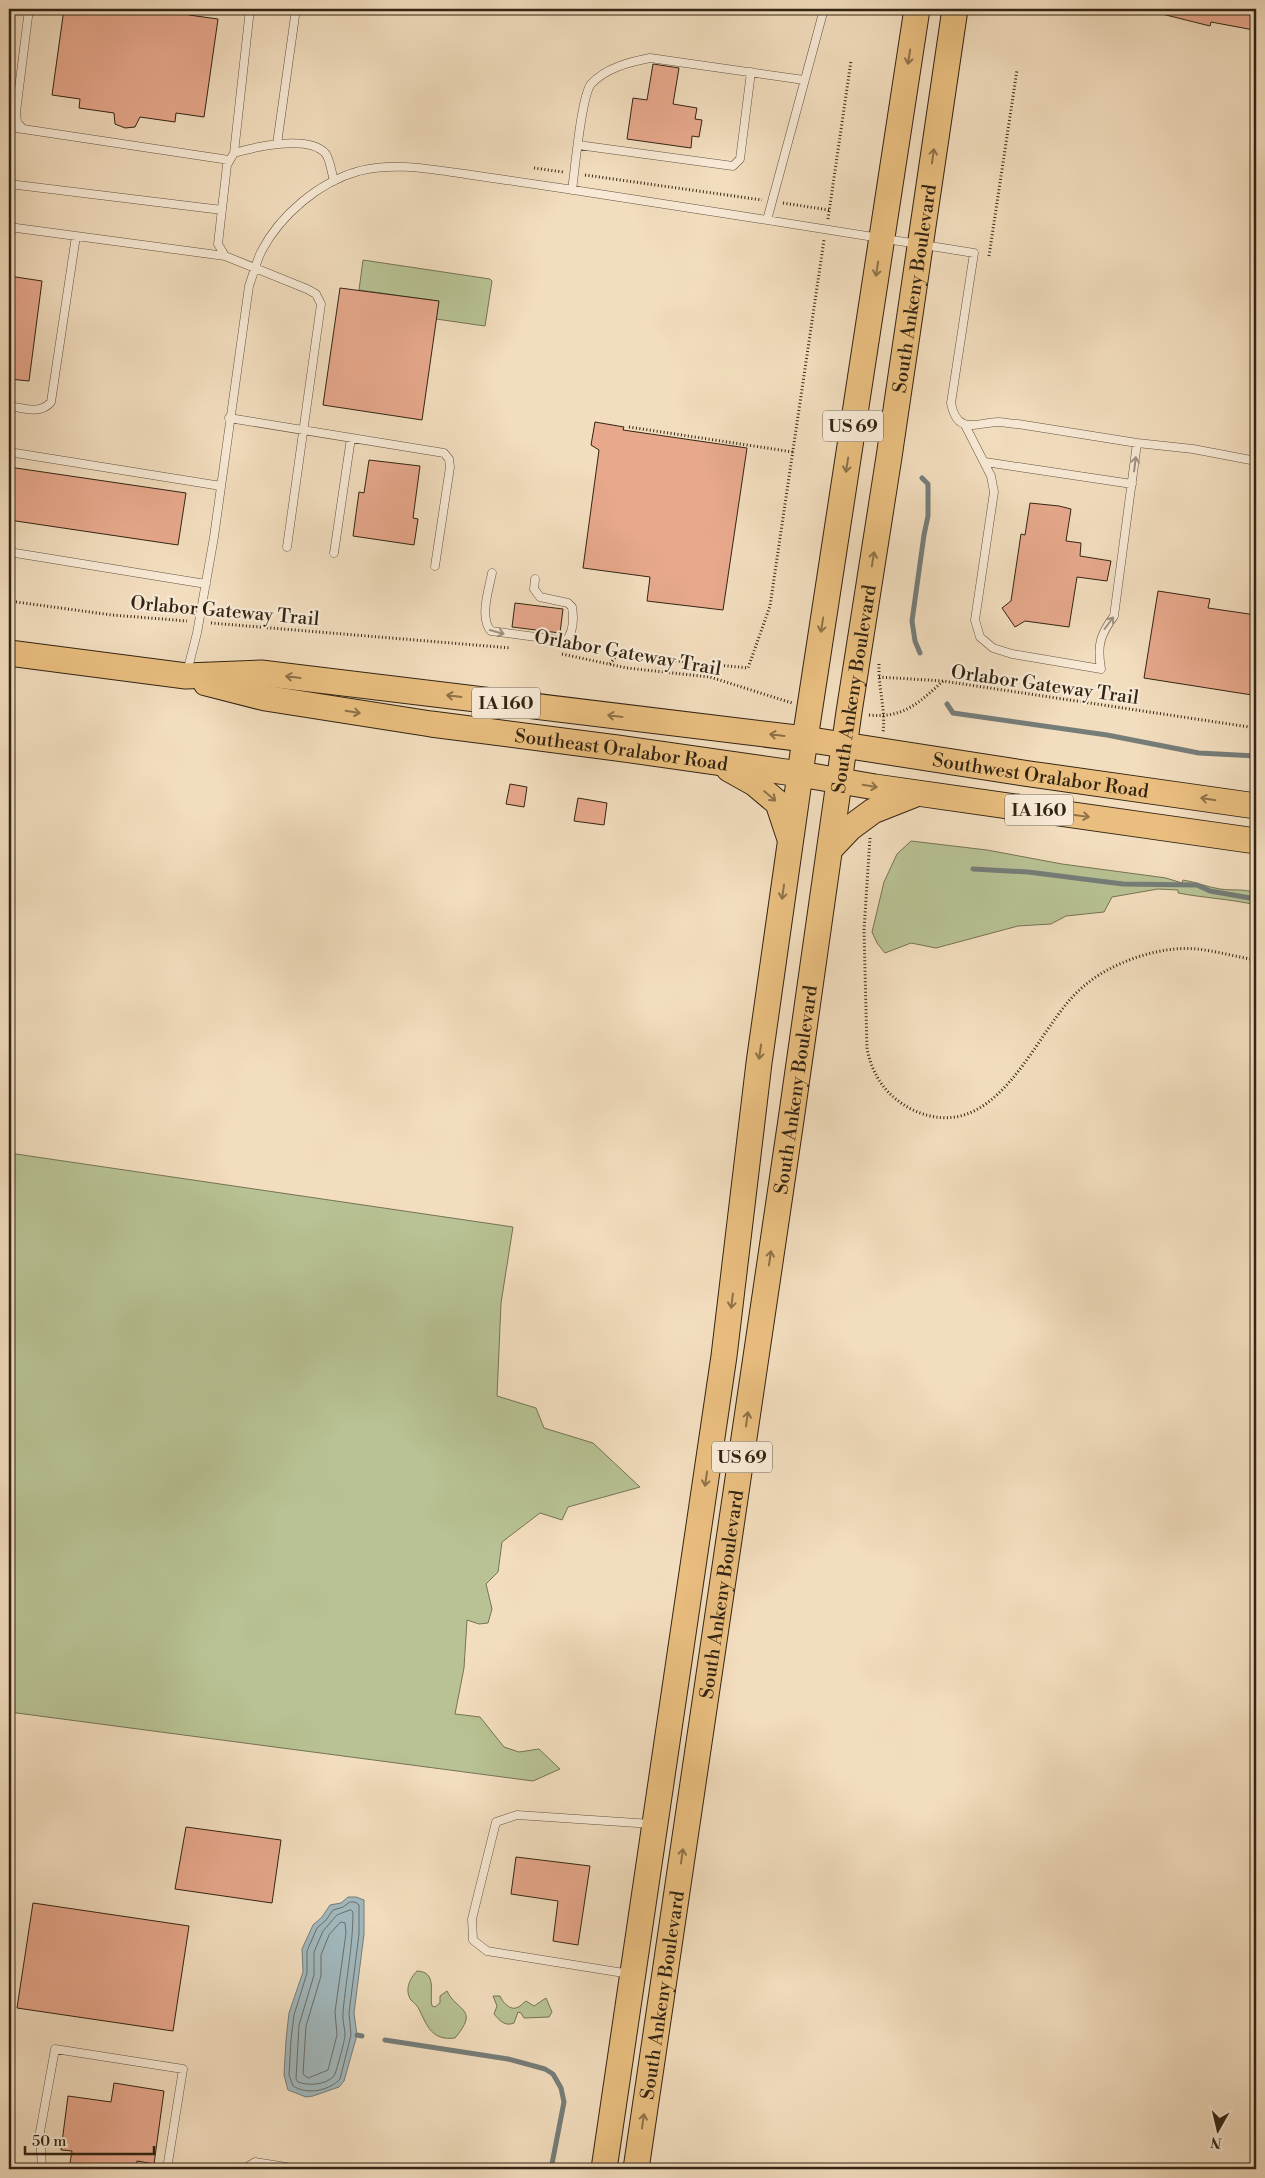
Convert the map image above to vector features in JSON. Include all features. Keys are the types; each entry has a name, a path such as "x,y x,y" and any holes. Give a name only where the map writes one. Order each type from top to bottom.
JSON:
{"main road":[{"name":"South Ankeny Boulevard","path":"636,2169 831,848 821,778 825,742 810,708 917,9"},
{"name":"South Ankeny Boulevard","path":"604,2169 730,1313 759,1063 790,843 821,778 825,742 849,712 955,9"},
{"name":"Southeast Oralabor Road","path":"9,653 186,676 265,698 431,724 821,778"},
{"name":"Southeast Oralabor Road","path":"186,676 261,673 825,742"},
{"name":"Southwest Oralabor Road","path":"825,742 1256,806"},
{"path":"714,762 754,782 778,803 790,843"},
{"name":"Southwest Oralabor Road","path":"821,778 1256,841"},
{"path":"831,848 850,828 872,811 917,793"},
{"path":"664,1761 696,1767"}],"lane":[{"path":"24,129 17,122 16,112 29,9"},
{"path":"225,256 218,244 250,9"},
{"path":"277,144 296,9"},
{"path":"767,220 824,9"},
{"path":"572,190 583,109 590,85 606,72 628,62 650,58 804,80"},
{"path":"578,145 721,165 736,165 740,159 751,72"},
{"path":"9,127 231,156 284,143 316,148 326,155 334,181"},
{"path":"186,676 206,584 249,286 262,252 280,223 314,193 334,181 357,172 379,167 402,166 826,228 974,253 952,403 957,418 965,425 991,476 994,492 975,620 980,637 993,648 1012,654 1102,668 1098,650 1103,630 1114,616 1138,443"},
{"path":"9,184 222,210"},
{"path":"9,227 225,256 307,288 316,294 321,304 287,547"},
{"path":"9,406 38,410 45,408 51,402 76,236"},
{"path":"229,418 444,453 449,459 450,467 435,566"},
{"path":"965,425 980,426 998,422 1138,443 1193,449 1256,461"},
{"path":"334,553 351,438"},
{"path":"9,452 221,486"},
{"path":"984,462 1132,484"},
{"path":"9,552 206,584"},
{"path":"492,573 486,615 487,627 491,632 566,640 571,635 574,618 572,607 568,603 540,597 534,589 535,579"},
{"path":"632,1974 487,1951 473,1940 472,1919 496,1822 517,1815 654,1824"},
{"path":"42,2169 40,2132 55,2049 183,2069 167,2169"},
{"path":"244,2169 254,2162 298,2169"}],"path":[{"path":"609,664 617,655 748,668 770,606 851,60"},
{"path":"989,256 1017,70"},
{"path":"534,168 829,210"},
{"path":"629,427 793,452"},
{"name":"Orlabor Gateway Trail","path":"9,601 104,614 517,648"},
{"name":"Orlabor Gateway Trail","path":"554,653 609,664 710,677 778,700 810,708"},
{"path":"879,661 879,677 885,717 882,751"},
{"path":"879,677 943,681"},
{"name":"Orlabor Gateway Trail","path":"849,712 885,717 901,713 926,696 943,681 1256,728"},
{"path":"872,811 864,930 867,1049 870,1064 882,1086 891,1096 914,1110 930,1116 950,1117 968,1114 992,1100 1012,1080 1067,1002 1092,979 1111,968 1142,956 1177,949 1197,949 1256,960"}],"green space":[{"path":"363,260 490,279 492,281 485,326 436,319 438,301 359,290"},
{"path":"911,841 987,850 1062,864 1166,878 1182,883 1183,880 1220,889 1246,891 1256,893 1256,905 1178,893 1178,890 1158,889 1112,897 1104,912 1066,916 1051,924 1018,926 936,948 911,943 885,953 877,943 872,932 884,882 897,854"},
{"path":"9,1153 513,1227 501,1303 497,1396 536,1408 544,1428 593,1443 640,1487 568,1507 562,1520 540,1513 502,1542 498,1572 486,1584 492,1609 488,1623 479,1624 467,1620 464,1668 455,1714 480,1717 504,1747 519,1752 539,1749 560,1769 533,1781 9,1712"},
{"path":"417,1971 424,1972 430,1979 432,2006 435,2007 440,2003 440,1996 447,1991 464,2011 466,2021 455,2038 441,2037 431,2031 418,2008 411,2000 408,1988 412,1977"},
{"path":"493,1996 500,1996 506,2005 511,2008 519,2007 526,2001 534,2006 546,1998 552,2012 549,2017 524,2018 518,2012 514,2023 508,2024 500,2021 494,2014 497,2006"}],"water":[{"path":"348,1897 364,1900 364,1934 354,2013 357,2035 344,2081 339,2087 306,2097 288,2090 284,2075 289,2013 303,1972 302,1949 313,1925 322,1917 330,1905 341,1903"}],"building":[{"path":"64,9 190,9 189,15 218,19 204,117 176,113 175,122 140,117 135,127 125,128 115,124 114,113 79,108 80,99 52,95"},
{"path":"1162,9 1256,9 1254,30 1211,22 1210,26 1162,14"},
{"path":"653,64 679,68 673,104 697,108 695,119 702,120 699,137 692,136 691,148 627,139 633,98 647,100"},
{"path":"9,276 42,281 29,381 9,379"},
{"path":"340,288 439,301 422,420 323,405"},
{"path":"595,422 624,427 623,430 747,448 723,610 647,601 650,577 583,568 599,450 591,445"},
{"path":"369,460 420,466 413,518 418,519 414,545 353,536 359,492 364,493"},
{"path":"9,467 186,493 178,545 9,520"},
{"path":"1030,503 1071,509 1066,541 1081,543 1080,556 1111,561 1107,581 1077,577 1069,627 1025,621 1015,627 1002,608 1011,601 1021,534 1025,535"},
{"path":"1158,591 1210,599 1208,608 1256,615 1256,665 1252,695 1144,678"},
{"path":"515,603 563,609 560,633 512,627"},
{"path":"510,784 527,787 524,807 506,804"},
{"path":"578,798 607,803 604,825 574,821"},
{"path":"186,1827 281,1840 272,1903 175,1889"},
{"path":"516,1857 590,1866 578,1945 553,1941 558,1901 511,1894"},
{"path":"33,1903 189,1926 173,2031 17,2008"},
{"path":"114,2083 164,2091 154,2164 137,2161 136,2169 69,2169 72,2151 61,2150 68,2096 111,2102"}],"waterway":[{"path":"920,653 915,641 912,621 928,516 928,484 922,478"},
{"path":"947,704 953,713 1107,735 1199,753 1256,756"},
{"path":"973,869 1028,872 1123,884 1197,885 1210,891 1256,899"},
{"path":"357,2035 362,2036"},
{"path":"385,2040 508,2059 545,2069 553,2074 561,2088 564,2102 551,2169"}]}
